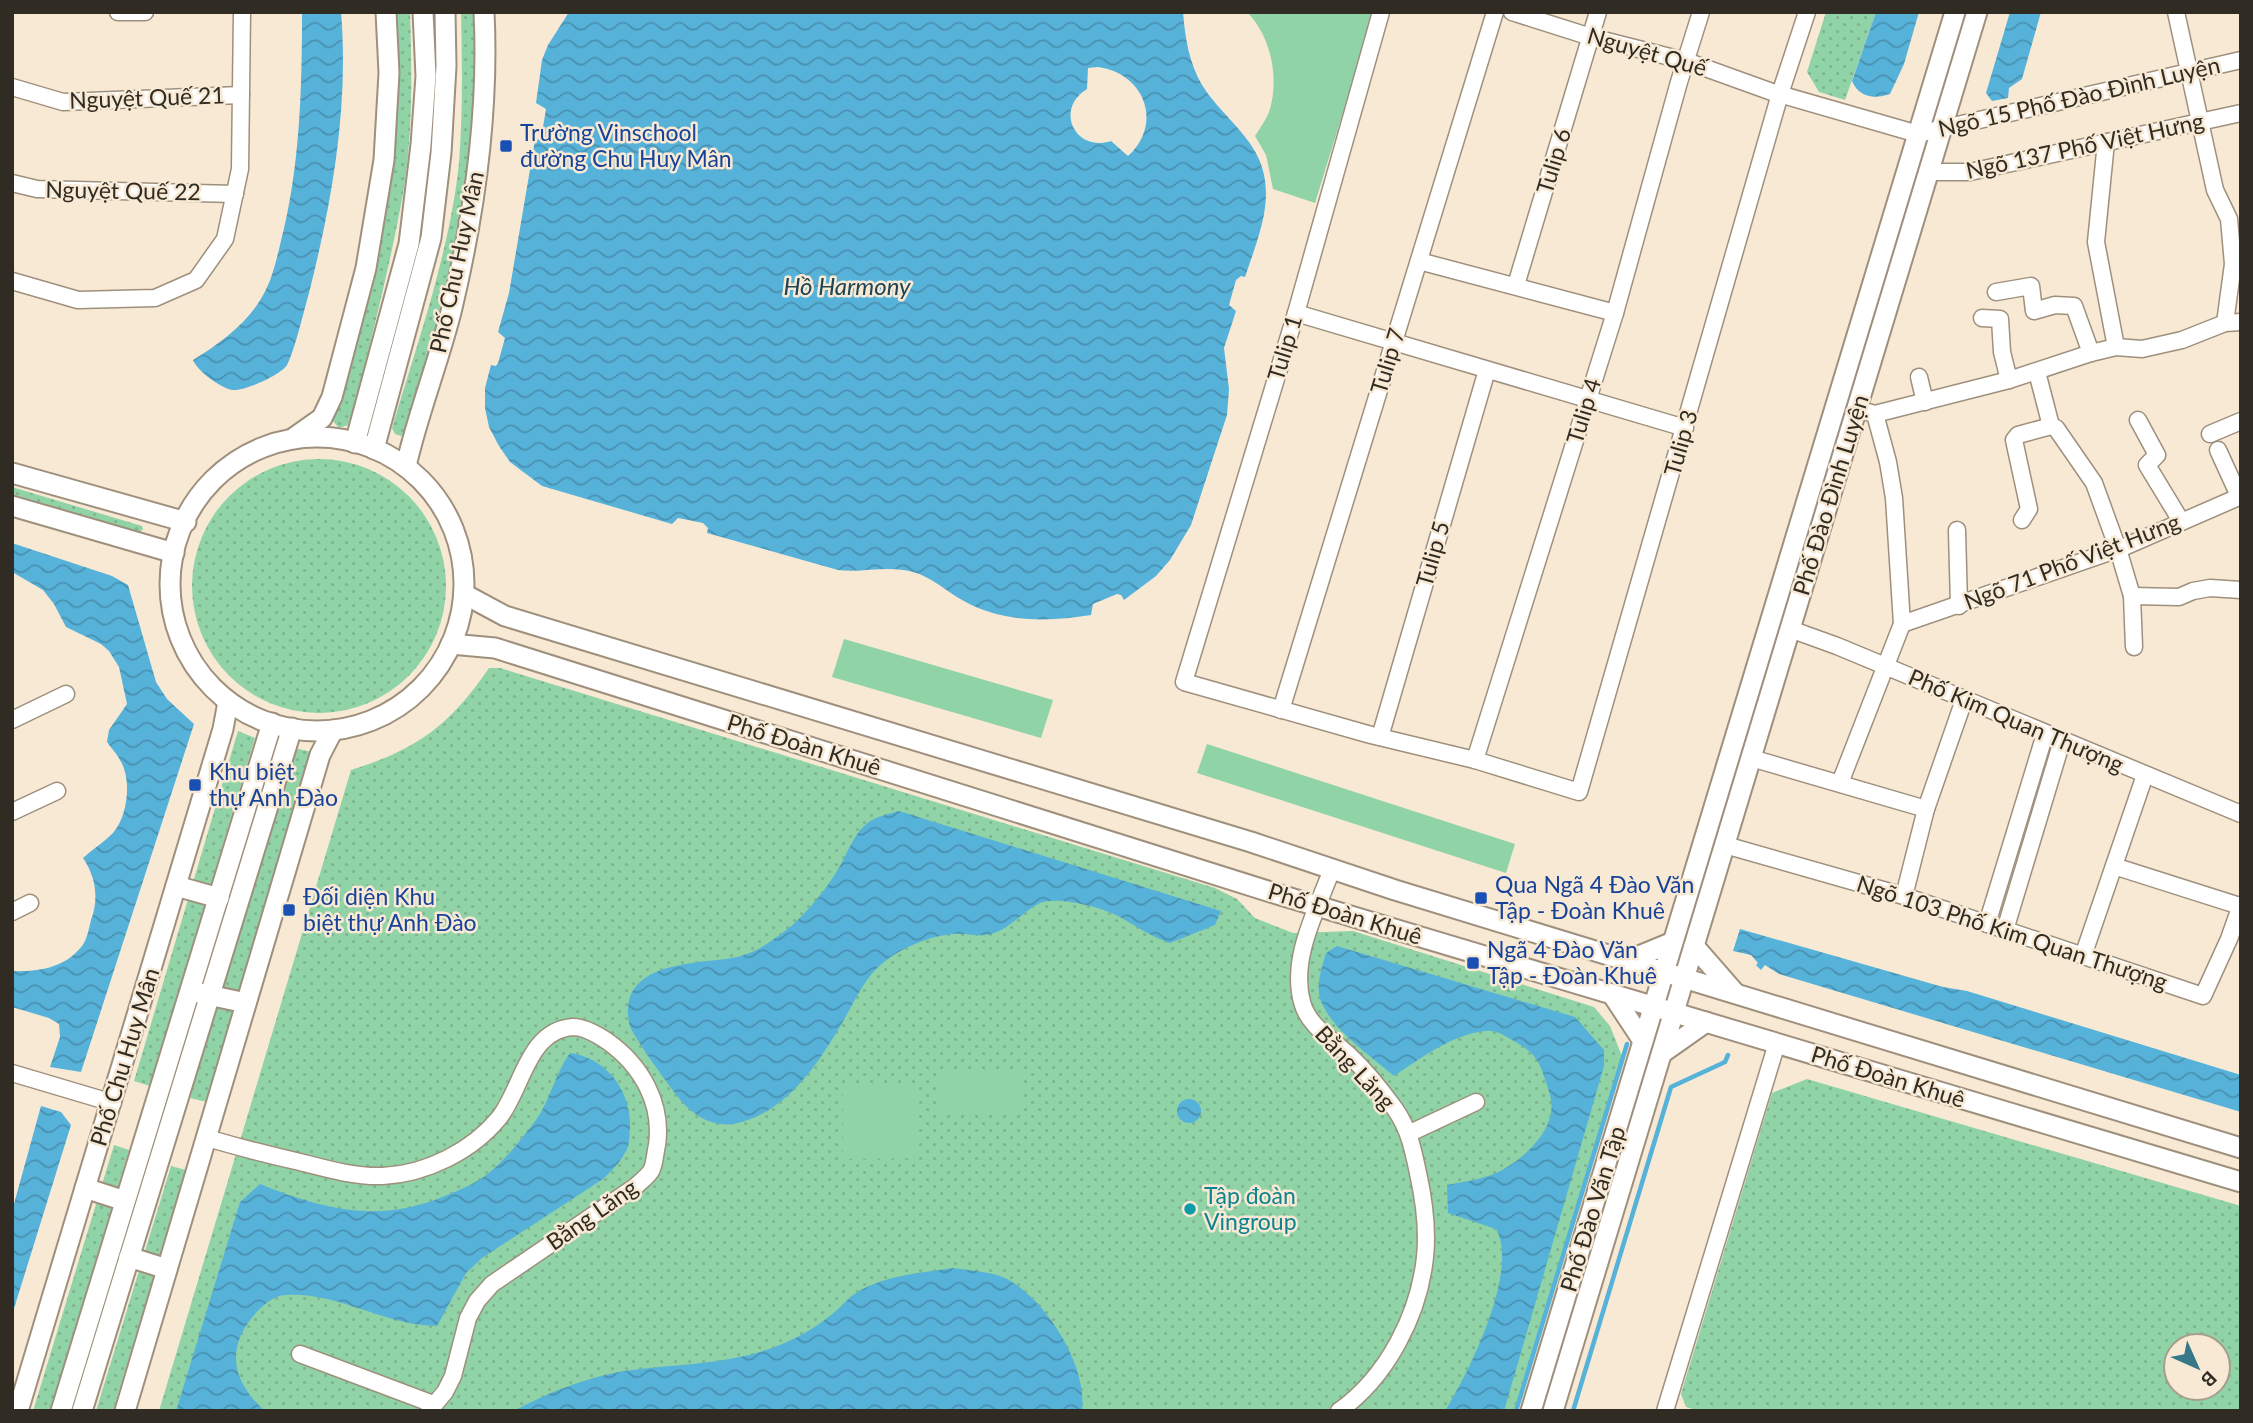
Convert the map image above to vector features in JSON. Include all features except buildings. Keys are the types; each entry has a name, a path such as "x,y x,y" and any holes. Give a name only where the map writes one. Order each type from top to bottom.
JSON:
{"main road":[{"path":"290,440 308,430 321,418 332,397 366,268 384,160 389,73 386,12"},
{"path":"355,443 409,244 426,76 423,12"},
{"name":"Phố Chu Huy Mân","path":"374,449 431,238 441,153 446,66 445,12"},
{"name":"Phố Chu Huy Mân","path":"406,466 452,310 475,199 485,85 484,12"},
{"name":"Phố Đào Đình Luyện","path":"1654,1007 1955,12"},
{"name":"Phố Đào Đình Luyện","path":"1674,1013 1790,629 1866,412 1928,172 1977,12"},
{"path":"315,437 355,443 374,449 406,466 424,482 439,501 460,546 464,594 460,620 439,667 423,686 403,703 370,721 333,730 302,731 249,715 210,686 195,667 175,624 171,589 174,553 186,522 207,488 224,471 244,457 266,446 290,440 315,437"},
{"path":"12,473 186,522"},
{"path":"12,506 174,553"},
{"name":"Phố Đoàn Khuê","path":"464,594 505,616 1225,834 1627,961 2241,1148"},
{"name":"Phố Đoàn Khuê","path":"451,644 495,648 1318,906 2241,1182"},
{"name":"Phố Chu Huy Mân","path":"18,1411 113,1102 223,729 228,702"},
{"name":"Phố Chu Huy Mân","path":"82,1411 129,1257 200,994 219,898 272,723"},
{"name":"Phố Chu Huy Mân","path":"61,1411 125,1201 292,728"},
{"path":"125,1411 320,755 333,730"},
{"path":"176,886 219,898"},
{"path":"1627,961 1674,942"},
{"path":"1694,946 1735,994"},
{"path":"200,994 246,1003"},
{"path":"1612,994 1643,1041"},
{"name":"Phố Đào Văn Tập","path":"1531,1411 1654,1007"},
{"name":"Phố Đào Văn Tập","path":"1553,1411 1674,1013"},
{"path":"1662,1053 1706,1022"},
{"path":"85,1188 125,1201"},
{"path":"129,1257 167,1269"}],"street":[{"path":"118,12 145,12"},
{"path":"12,281 78,300 155,298 196,280 225,239 240,169 243,12"},
{"name":"Tulip 1","path":"1281,710 1184,682 1296,313 1381,12"},
{"name":"Tulip 7","path":"1281,710 1495,12"},
{"name":"Nguyệt Quế","path":"1513,12 1591,37 1686,61 1780,94 1918,134"},
{"name":"Tulip 6","path":"1516,285 1598,12"},
{"name":"Tulip 4","path":"1475,760 1615,313 1701,12"},
{"name":"Tulip 3","path":"1475,760 1578,792 1780,94 1807,12"},
{"path":"1840,783 1902,625 1894,498 1888,461 1866,412 1925,402 2010,380 2116,347 2142,349 2182,340 2233,323 2236,235 2215,190 2176,12"},
{"name":"Ngõ 15 Phố Đào Đình Luyện","path":"1918,134 2241,60"},
{"name":"Nguyệt Quế 21","path":"12,88 63,102 242,95"},
{"name":"Ngõ 137 Phố Việt Hưng","path":"1928,172 1970,172 2241,113"},
{"path":"2106,142 2096,242 2116,347"},
{"name":"Nguyệt Quế 22","path":"12,183 37,189 235,194"},
{"path":"1419,261 1615,313"},
{"path":"1996,292 2031,286 2034,311 2056,305 2074,306 2091,353"},
{"path":"1296,313 1685,428"},
{"path":"1982,318 2000,319 2003,352 2010,380"},
{"name":"Tulip 5","path":"1380,737 1487,370"},
{"path":"2037,372 2051,426"},
{"path":"1919,377 1925,402"},
{"path":"2138,420 2157,455 2147,465 2181,521"},
{"path":"2210,434 2241,421"},
{"path":"2022,520 2029,509 2014,440 2018,435 2051,426 2056,428 2094,483 2132,596 2134,647"},
{"path":"2218,450 2240,496"},
{"name":"Ngõ 71 Phố Việt Hưng","path":"1902,625 2118,549 2240,496"},
{"path":"1957,530 1959,606"},
{"path":"2132,596 2179,597 2210,588 2241,590"},
{"name":"Phố Kim Quan Thượng","path":"1790,629 2241,814"},
{"path":"12,720 66,694"},
{"path":"1904,896 1926,809 1964,700"},
{"path":"1281,710 1475,760"},
{"path":"1987,924 2045,734"},
{"path":"2005,930 2062,741"},
{"path":"1751,758 1926,809"},
{"path":"2083,956 2145,775"},
{"path":"12,812 57,790"},
{"name":"Ngõ 103 Phố Kim Quan Thượng","path":"1725,845 1904,896 2203,996 2235,941 2241,906"},
{"path":"2114,866 2241,906"},
{"name":"Bằng Lăng","path":"1332,869 1300,961 1300,992 1306,1014 1366,1073 1410,1133 1423,1192 1426,1227 1425,1258 1417,1296 1400,1339 1366,1386 1339,1411"},
{"path":"12,912 30,903"},
{"name":"Bằng Lăng","path":"207,1138 342,1173 384,1176 419,1170 454,1155 481,1137 501,1116 536,1049 551,1034 573,1027 595,1033 614,1046 644,1079 652,1095 657,1116 658,1136 650,1172 636,1186 492,1284 477,1301 468,1318 453,1376 431,1407"},
{"path":"1665,1411 1777,1043"},
{"path":"12,1073 113,1102"},
{"path":"1410,1133 1476,1102"},
{"path":"300,1354 431,1407"}],"green space":[{"path":"395,12 410,12 411,103 403,194 358,393 348,425 339,428 332,420 355,346"},
{"path":"461,12 476,12 475,143 443,312 406,432 401,436 395,434 392,428 432,297 455,196 461,125"},
{"path":"1247,12 1374,12 1315,203 1273,189 1266,155 1255,136 1269,112 1274,86 1273,72 1262,33"},
{"path":"1826,12 1876,12 1845,100 1819,92 1807,72"},
{"path":"1911,188 1914,190 1691,928 1687,927"},
{"path":"307,459 331,459 356,464 379,474 409,496 425,515 441,549 446,586 441,623 425,657 409,676 390,692 356,708 331,713 307,713 282,708 259,698 238,684 221,667 207,646 197,623 192,598 192,574 197,549 207,526 221,505 238,488 259,474 282,464"},
{"path":"12,487 142,526 143,529 139,533 12,494"},
{"path":"844,639 1053,700 1041,738 832,677"},
{"path":"489,668 500,668 1215,888 1237,899 1255,918 1293,933 1353,931 1594,1007 1610,1026 1622,1056 1514,1411 159,1411 351,770 395,753 430,733 460,705"},
{"path":"238,731 255,738 150,1086 134,1081"},
{"path":"1207,744 1515,844 1506,873 1197,773"},
{"path":"294,748 312,752 207,1102 190,1098"},
{"path":"1649,1056 1651,1057 1547,1411 1538,1411"},
{"path":"1022,1071 1022,1113 938,1115 938,1073"},
{"path":"1807,1079 2241,1206 2241,1411 1699,1411 1686,1407 1681,1394 1772,1093"},
{"path":"843,1086 917,1086 917,1158 843,1159"},
{"path":"114,1145 129,1150 50,1411 33,1411"},
{"path":"171,1166 186,1170 113,1411 96,1411"}],"water":[{"path":"302,12 341,12 343,83 337,154 325,224 302,319 287,365 272,377 235,390 218,384 205,375 193,360 244,321 265,291 274,268 287,216 296,159"},
{"name":"Hồ Harmony","path":"569,12 1183,12 1188,50 1198,77 1252,146 1264,175 1266,193 1256,246 1245,277 1241,276 1236,280 1229,305 1236,311 1224,348 1229,389 1227,415 1191,525 1170,560 1156,576 1124,600 1117,594 1093,604 1091,615 1058,619 1010,617 979,608 927,577 913,572 894,569 838,570 707,533 708,528 703,523 678,518 672,524 542,486 510,462 489,427 485,388 491,365 496,366 498,363 505,338 498,332 509,293 535,140 541,139 546,109 536,103 542,60 548,45","holes":["1098,67 1114,71 1127,79 1144,101 1145,129 1139,143 1128,156 1111,141 1087,141 1073,127 1071,117 1077,97 1087,89 1088,68"]},
{"path":"1876,12 1919,12 1904,64 1890,94 1873,97 1859,91 1852,81"},
{"path":"2010,12 2041,12 2022,79 2009,88 2008,98 1992,101 1986,93"},
{"path":"12,543 112,576 128,585 156,682 167,699 194,724 81,1072 50,1067 60,1037 59,1024 49,1018 12,1007 12,971 32,971 59,964 75,953 85,941 93,912 95,888 83,858 113,833 125,807 127,787 124,768 107,742 109,730 127,704 119,667 109,651 101,644 66,627 43,590 12,572"},
{"path":"899,811 1221,911 1215,925 1170,943 1101,909 1048,901 1033,907 993,933 953,934 917,943 891,957 872,974 815,1065 790,1094 775,1106 760,1115 732,1124 715,1123 698,1116 678,1097 630,1026 629,1002 638,983 661,970 676,966 742,956 781,934 808,910 824,891 863,827 876,818"},
{"path":"1740,929 1943,987 1967,991 2241,1075 2241,1112 1779,974 1765,965 1761,970 1751,955 1733,951"},
{"path":"1337,946 1575,1017 1604,1050 1604,1066 1504,1411 1445,1411 1466,1373 1488,1322 1501,1270 1502,1247 1496,1229 1448,1213 1447,1185 1494,1174 1512,1164 1537,1142 1548,1123 1551,1109 1543,1074 1527,1049 1504,1035 1489,1031 1472,1033 1448,1042 1394,1076 1343,1032 1326,1012 1321,1001 1319,983 1326,953"},
{"path":"570,1053 583,1056 606,1069 621,1089 626,1101 630,1127 628,1147 603,1179 482,1258 466,1273 437,1326 399,1321 343,1303 306,1295 282,1295 273,1299 258,1311 245,1327 236,1352 239,1377 265,1411 176,1411 240,1202 260,1184 330,1207 376,1211 423,1204 464,1188 496,1166 526,1133 546,1103"},
{"path":"1189,1099 1200,1106 1201,1111 1194,1122 1189,1123 1178,1116 1177,1111 1184,1100"},
{"path":"41,1106 61,1112 71,1125 12,1315 12,1211"},
{"path":"953,1268 1001,1276 1036,1302 1061,1336 1071,1355 1082,1393 1082,1411 514,1411 568,1386 610,1374 754,1354 789,1341 813,1328 867,1287 903,1276"}],"waterway":[{"path":"1516,1411 1627,1044"},
{"path":"1573,1411 1671,1087 1725,1062 1728,1055"}],"place":[{"name":"Trường Vinschool đường Chu Huy Mân","path":"506,146"},
{"name":"Khu biệt thự Anh Đào","path":"195,785"},
{"name":"Qua Ngã 4 Đào Văn Tập - Đoàn Khuê","path":"1481,898"},
{"name":"Đối diện Khu biệt thự Anh Đào","path":"289,910"},
{"name":"Ngã 4 Đào Văn Tập - Đoàn Khuê","path":"1473,963"},
{"name":"Tập đoàn Vingroup","path":"1190,1209"}]}
